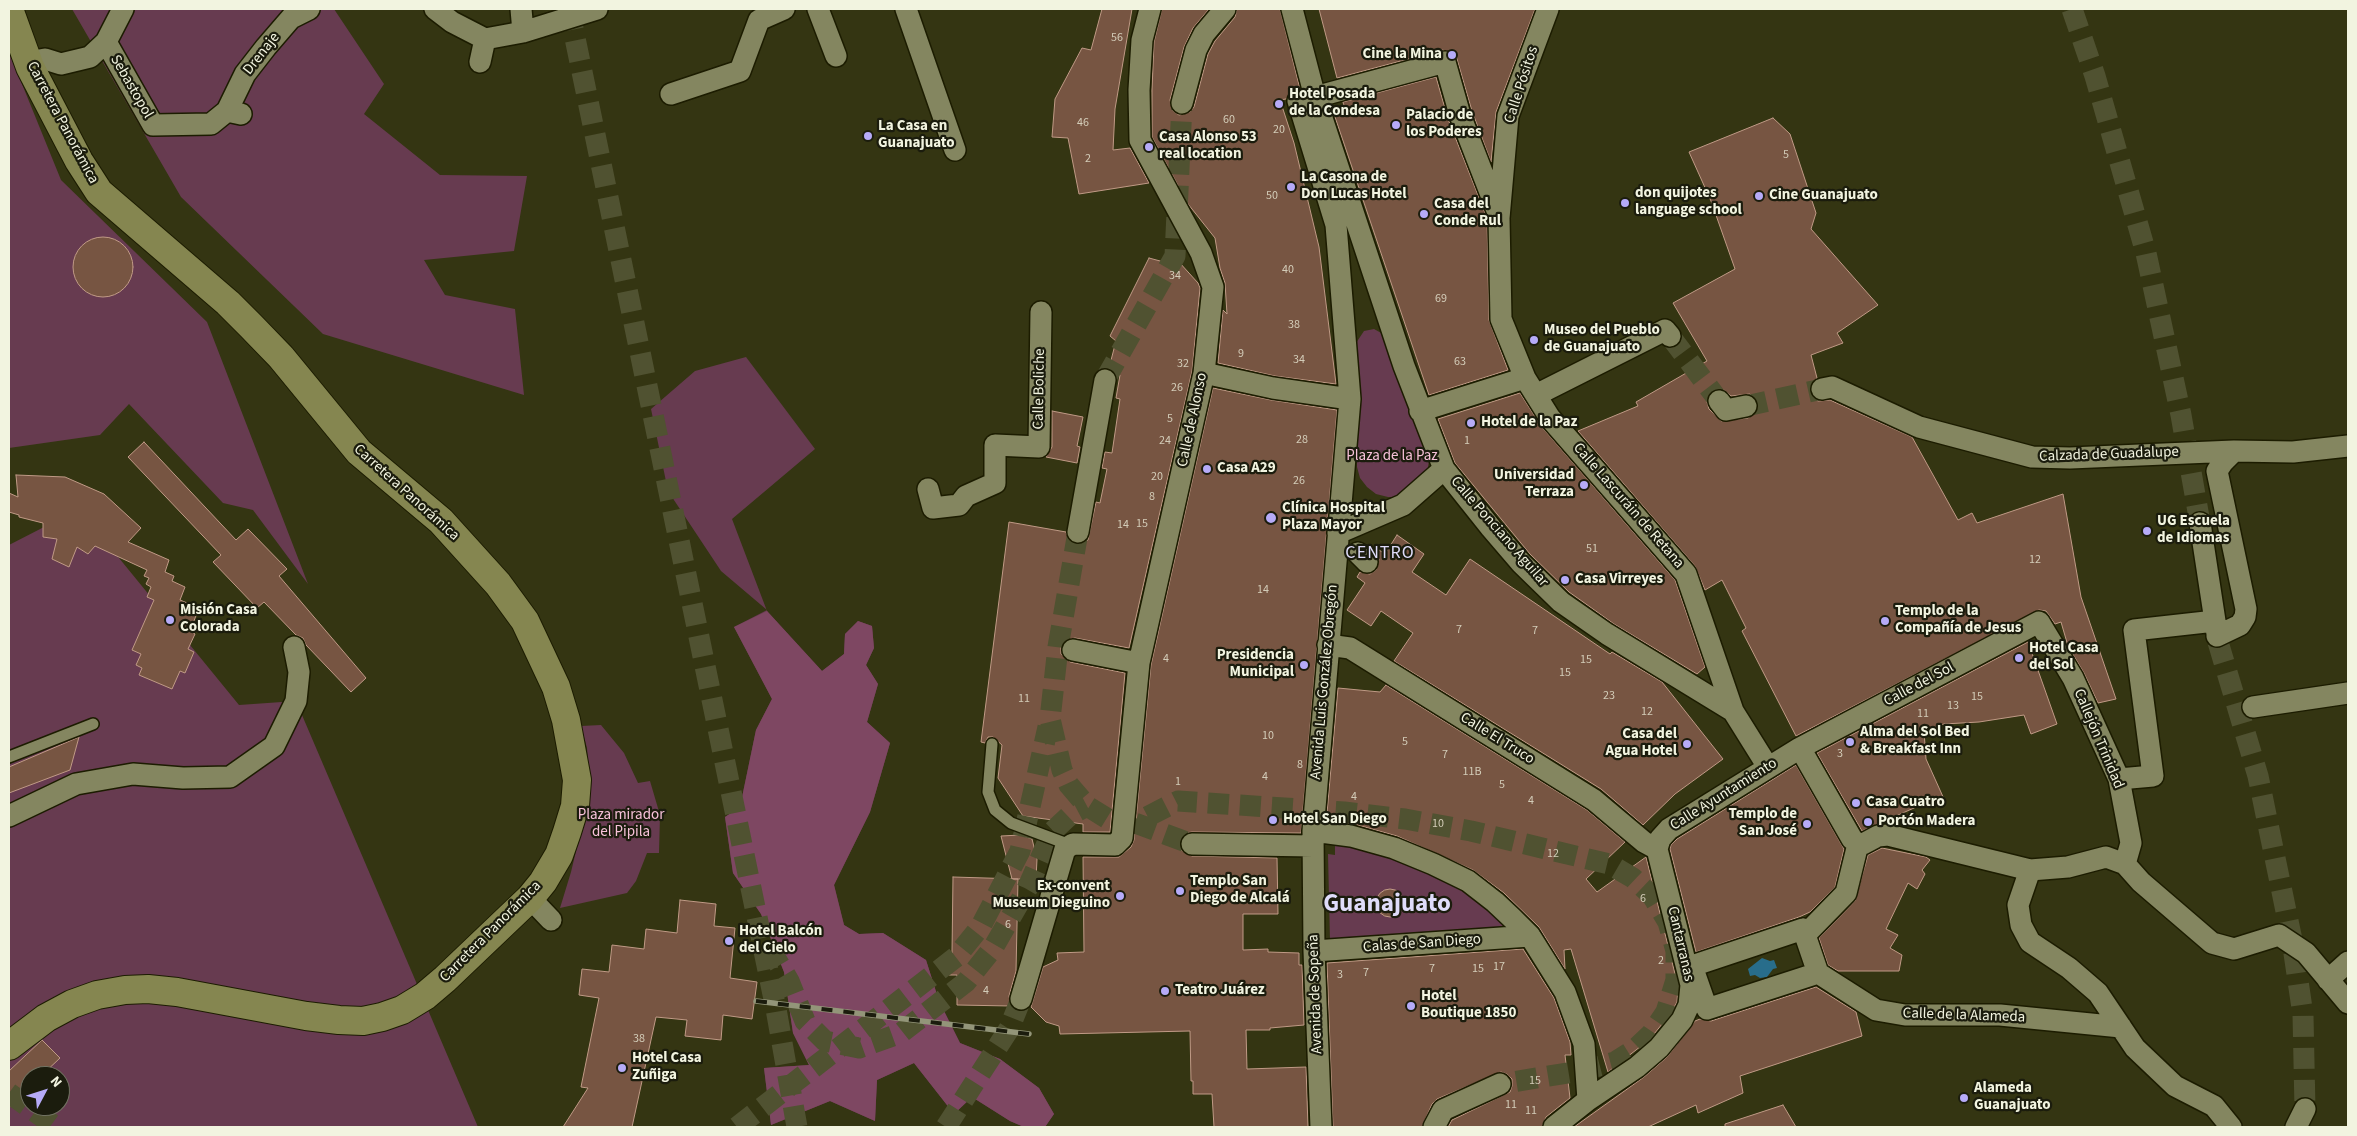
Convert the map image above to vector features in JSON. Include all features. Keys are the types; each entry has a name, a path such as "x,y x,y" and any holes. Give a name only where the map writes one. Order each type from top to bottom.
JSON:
{"street":[{"name":"Carretera Panorámica","path":"9,9 28,62 79,161 99,192 252,326 281,357 359,452 441,521 498,584 525,621 556,687 566,720 577,780 575,806 559,855 543,882 530,898 425,996 402,1010 363,1021 306,1016 153,990 125,990 97,995 72,1004 46,1018 9,1046"},
{"path":"106,42 123,9"},
{"name":"Drenaje","path":"234,113 245,74 291,18 309,9"},
{"path":"435,9 452,22 485,39 524,32 597,9"},
{"path":"521,9 524,32"},
{"path":"671,94 740,71 759,20 784,9"},
{"path":"818,9 836,56"},
{"path":"906,9 955,150"},
{"name":"Calle de Alonso","path":"1070,845 1112,845 1118,844 1122,838 1139,663 1204,373 1213,287 1201,254 1140,140 1139,90 1142,40 1150,9"},
{"path":"1182,103 1196,50 1204,34 1225,9"},
{"path":"1292,9 1306,99 1336,225 1350,399 1338,533 1403,505 1444,469"},
{"name":"Calle Pósitos","path":"1531,387 1501,318 1500,218 1508,116 1548,9"},
{"path":"480,62 485,39"},
{"name":"Sebastopol","path":"28,62 45,59 61,64 90,57 106,42 152,125 211,124 234,113"},
{"path":"1306,99 1445,62 1460,115 1500,218"},
{"name":"Calle Ponciano Aguilar","path":"1306,99 1420,411 1444,469 1497,535 1561,602 1607,634 1733,711"},
{"name":"Calle Boliche","path":"928,489 933,508 959,504 966,496 995,483 995,445 1039,447 1041,312"},
{"path":"1420,411 1531,387 1667,333"},
{"path":"1204,373 1273,388 1350,399"},
{"path":"1078,532 1105,380"},
{"name":"Calle Lascuráin de Retana","path":"1531,387 1550,418 1686,574 1733,711"},
{"name":"Calzada de Guadalupe","path":"1822,389 1832,387 1919,427 2032,457 2070,458 2234,451 2293,452 2348,446"},
{"path":"2119,779 2152,776 2134,630 2217,633 2240,625 2245,617 2246,609 2217,471 2234,451"},
{"path":"2200,523 2217,633"},
{"name":"Avenida Luis González Obregón","path":"1313,839 1338,533"},
{"name":"Calle del Sol","path":"1800,748 2039,622"},
{"name":"Callejón Trinidad","path":"2039,622 2072,678 2119,779 2131,842 2125,864"},
{"name":"Calle El Truco","path":"1328,645 1350,648 1359,653 1594,800 1644,842 1656,849"},
{"path":"9,816 76,784 133,774 183,778 230,777 274,746 296,701 299,672 294,647"},
{"path":"1073,650 1139,663"},
{"path":"2253,707 2348,693"},
{"path":"1733,711 1768,767"},
{"path":"1800,748 1852,839 1858,844 1863,844 1878,836 1888,835 2030,870 2068,867 2106,857 2125,864 2141,882 2212,943 2234,949 2279,935 2306,953 2348,1003"},
{"name":"Calle Ayuntamiento","path":"1656,849 1660,839 1669,829 1800,748"},
{"path":"1192,844 1351,836 1394,848 1468,881 1496,902 1530,936 1566,992 1584,1044 1588,1100"},
{"name":"Avenida de Sopeña","path":"1313,839 1314,951 1321,1127"},
{"path":"1805,935 1846,893 1858,844"},
{"path":"1021,999 1065,849 1070,845"},
{"name":"Cantarranas","path":"1554,1127 1588,1100 1637,1067 1659,1048 1682,1020 1689,1005 1691,985 1656,849"},
{"path":"2030,870 2018,905 2021,925 2030,942 2068,968 2098,993 2135,1048 2175,1086 2214,1106 2231,1127"},
{"path":"530,898 551,920"},
{"path":"1803,929 1805,935 1818,973 1707,1009 1692,966 1803,929"},
{"name":"Calas de San Diego","path":"1314,951 1530,936"},
{"path":"2328,980 2348,962"},
{"name":"Calle de la Alameda","path":"1818,973 1876,1010 1905,1015 2000,1015 2121,1027"},
{"path":"1434,1127 1443,1110 1500,1084"}],"lane":[{"path":"9,757 93,724"},
{"path":"992,744 988,787 990,801 995,810 1011,823 1070,845"},
{"path":"69,1020 97,995"}],"green space":[{"path":"72,9 334,9 384,84 364,114 440,175 527,176 514,251 424,260 445,295 515,309 524,395 323,334 181,197"},
{"path":"9,52 61,180 207,322 308,584 253,510 223,503 129,404 100,435 9,448"},
{"name":"Plaza de la Paz","path":"1374,329 1383,334 1426,448 1429,461 1427,473 1400,497 1376,494 1360,478 1357,467 1356,343 1364,331"},
{"path":"746,357 815,449 732,519 766,610 721,571 668,491 651,409 695,371"},
{"path":"79,509 239,705 296,701 478,1127 9,1127 9,545"},
{"path":"767,610 822,671 844,654 845,634 858,621 872,626 874,648 866,665 878,684 867,722 890,743 870,812 834,885 844,925 859,934 883,933 926,960 939,1001 960,1043 1000,1059 1039,1088 1054,1114 1045,1127 1024,1127 1010,1121 972,1097 954,1114 914,1063 877,1080 875,1121 830,1101 771,1125 764,1068 809,1065 793,1033 784,972 761,914 733,873 725,817 740,807 756,730 772,699 734,627"},
{"name":"Plaza mirador del Pipila","path":"601,725 624,753 638,783 650,781 660,815 659,853 647,853 636,881 627,893 560,908 571,872 587,805 589,775 587,748 581,726"},
{"path":"1335,842 1390,857 1456,881 1504,921 1501,931 1330,941 1328,854 1335,855"}],"shaded area":[{"path":"767,611 822,671 844,654 845,634 858,621 872,626 874,648 866,665 878,684 867,722 890,743 870,812 834,885 844,925 859,934 883,933 926,960 939,1001 960,1043 1000,1059 1039,1088 1054,1114 1045,1127 1024,1127 1010,1121 972,1097 954,1114 914,1063 877,1080 875,1121 830,1101 771,1125 764,1068 809,1065 793,1033 784,972 761,914 733,873 725,817 740,807 756,730 772,699 734,627"}],"water":[{"path":"1762,958 1770,961 1774,960 1777,968 1773,969 1767,977 1750,976 1748,969"}],"building":[{"path":"1102,9 1132,9 1115,109 1113,150 1130,148 1149,183 1079,194 1068,138 1052,137 1055,99 1082,48 1091,50"},
{"path":"1162,9 1209,9 1193,28 1184,47 1170,100 1173,111 1179,115 1190,112 1194,107 1208,54 1215,41 1235,17 1237,9 1280,9 1300,89 1294,89 1286,99 1280,100 1294,143 1319,247 1336,384 1275,376 1218,363 1223,310 1227,314 1225,283 1220,268 1215,238 1188,204 1152,137 1154,42"},
{"path":"1319,9 1535,9 1496,112 1491,162 1472,111 1457,59 1453,53 1442,50 1337,78"},
{"path":"1436,77 1448,119 1487,218 1489,320 1508,370 1429,395 1334,114 1345,110 1343,102"},
{"path":"1773,118 1790,134 1816,213 1811,229 1878,305 1837,333 1843,343 1811,355 1817,378 1810,385 1812,397 1818,401 1830,400 1912,437 1958,520 1972,513 1977,523 2063,494 2081,597 2116,699 2098,703 2084,673 2068,646 2061,622 2055,624 2046,611 2039,610 1796,736 1742,631 1746,628 1722,580 1705,590 1695,566 1578,431 1638,406 1636,402 1707,361 1673,303 1735,269 1711,201 1689,152","holes":["1717,389 1724,390 1731,396 1750,394 1758,403 1758,410 1748,418 1721,421 1709,409 1707,402 1708,396"]},
{"path":"97,237 109,237 120,242 128,250 133,261 131,279 120,292 109,297 97,297 86,292 78,284 73,273 73,261 78,250 86,242"},
{"path":"1149,258 1175,265 1179,262 1198,283 1200,288 1192,371 1129,648 1075,638 1064,641 1061,647 1061,654 1070,662 1125,673 1110,832 1083,832 1083,824 1023,816 998,778 1002,745 993,737 988,737 985,743 981,742 1009,522 1066,532 1070,541 1075,544 1082,544 1088,540 1096,502 1100,503 1107,469 1102,468 1105,452 1112,453 1120,399 1116,398 1120,375 1109,368 1116,341 1110,336"},
{"path":"1213,388 1271,400 1337,410 1301,833 1192,832 1186,833 1180,843 1181,850 1192,856 1277,858 1278,914 1243,914 1243,950 1268,949 1268,952 1299,953 1299,965 1302,965 1304,1025 1270,1028 1270,1030 1246,1030 1247,1069 1306,1067 1308,1127 1214,1127 1212,1094 1193,1094 1190,1031 1060,1034 1059,1026 1046,1022 1031,1007 1043,967 1058,960 1057,953 1084,952 1083,857 1119,857 1131,847 1134,840 1151,665"},
{"path":"1520,393 1541,426 1675,580 1705,667 1697,674 1614,624 1569,592 1530,554 1455,463 1438,419"},
{"path":"1052,411 1083,417 1077,446 1080,447 1077,463 1046,457 1052,447"},
{"path":"144,442 236,540 248,529 287,569 279,576 366,678 351,692 306,645 303,638 296,635 264,602 257,608 213,562 221,555 128,457"},
{"path":"16,475 65,477 104,494 141,528 128,542 169,560 165,572 174,576 172,581 185,587 180,600 199,608 190,631 195,634 188,649 194,652 185,673 180,671 172,689 139,675 142,668 136,665 141,654 132,650 154,600 147,597 151,587 146,584 149,578 144,576 147,570 95,546 88,554 77,547 69,567 52,559 57,539 43,537 43,523 19,517 19,515 9,512 9,493 18,497"},
{"path":"1397,535 1424,554 1412,572 1446,595 1470,559 1610,654 1612,652 1662,682 1723,759 1675,794 1643,825 1601,789 1394,661 1413,633 1381,611 1371,626 1347,610 1365,583 1357,577 1360,572 1370,574 1376,570 1379,559 1374,552 1376,548 1385,554"},
{"path":"2028,642 2057,724 2031,734 2024,715 1979,722 1944,724 1924,731 1926,759 1944,799 1923,804 1862,831 1817,753"},
{"path":"1386,685 1587,810 1625,842 1586,879 1597,892 1646,857 1678,986 1677,1002 1671,1013 1650,1039 1608,1072 1571,949 1564,950 1565,969 1539,927 1504,893 1473,870 1397,836 1354,824 1333,821 1327,813 1338,688 1380,692"},
{"path":"79,737 70,770 9,793 9,767"},
{"path":"1796,765 1844,849 1835,887 1810,912 1696,952 1670,849 1671,845 1677,839"},
{"path":"1021,835 1032,839 1037,859 1036,879 1012,879 1001,836"},
{"path":"1882,848 1926,857 1930,860 1922,870 1925,874 1917,889 1908,883 1886,929 1898,935 1890,948 1902,955 1899,971 1838,971 1828,965 1819,938 1855,901 1868,855"},
{"path":"953,877 1018,879 1016,971 1009,996 1011,1006 957,1005 957,975 949,975 949,953 952,953"},
{"path":"1390,889 1400,893 1404,903 1400,913 1390,917 1380,913 1376,903 1380,893"},
{"path":"680,900 716,904 714,926 735,928 730,978 757,982 752,1019 723,1015 721,1040 685,1036 687,1020 656,1017 632,1127 563,1127 588,1088 581,1087 599,998 579,995 582,969 609,972 612,945 644,949 646,929 677,933"},
{"path":"1523,949 1554,998 1570,1042 1571,1055 1565,1055 1570,1098 1546,1117 1542,1127 1448,1127 1452,1120 1510,1092 1512,1079 1507,1074 1501,1072 1437,1099 1432,1104 1422,1127 1333,1127 1327,963"},
{"path":"1816,987 1856,1012 1862,1036 1740,1076 1743,1093 1698,1113 1696,1105 1648,1127 1574,1127 1644,1077 1667,1057 1695,1021 1700,1019 1711,1021"},
{"path":"42,1040 60,1058 52,1066 20,1066 20,1097 9,1108 9,1071"},
{"path":"1783,1105 1796,1127 1725,1127 1725,1124"}],"tunnel":[{"path":"569,9 776,1009 797,1127"},
{"path":"2072,9 2095,76 2146,253 2181,415 2200,523"},
{"path":"1105,380 1175,256 1182,103"},
{"path":"1670,336 1719,401"},
{"path":"1746,406 1822,389"},
{"path":"1078,532 1058,647 1050,719 1062,770 1069,785 1087,806 1108,819 1135,823 1178,801 1344,812 1405,819 1471,831 1609,864 1633,878 1653,897 1668,922 1676,951 1676,980 1666,1012 1651,1034 1634,1050 1615,1062 1580,1071 1500,1084"},
{"path":"2218,642 2258,776 2292,940 2303,1015 2305,1109"},
{"path":"737,1127 956,957 981,926 1020,851 1048,727"},
{"path":"769,947 789,981 805,1021 825,1041 859,1048 901,1033 966,982 993,948 1027,889 1052,832 1070,815 1087,806"},
{"path":"1135,823 1192,844"},
{"path":"946,1127 1009,1029 1021,999"},
{"path":"9,1093 56,1127"}],"railway":[{"path":"756,1001 1029,1034"}],"place":[{"name":"Cine la Mina","path":"1452,55"},
{"name":"Hotel Posada de la Condesa","path":"1279,104"},
{"name":"Palacio de los Poderes","path":"1396,125"},
{"name":"La Casa en Guanajuato","path":"868,136"},
{"name":"Casa Alonso 53 real location","path":"1149,147"},
{"name":"La Casona de Don Lucas Hotel","path":"1291,187"},
{"name":"Cine Guanajuato","path":"1759,196"},
{"name":"don quijotes language school","path":"1625,203"},
{"name":"Casa del Conde Rul","path":"1424,214"},
{"name":"Museo del Pueblo de Guanajuato","path":"1534,340"},
{"name":"Hotel de la Paz","path":"1471,423"},
{"name":"Casa A29","path":"1207,469"},
{"name":"Universidad Terraza","path":"1584,485"},
{"name":"Clínica Hospital Plaza Mayor","path":"1271,518"},
{"name":"UG Escuela de Idiomas","path":"2147,531"},
{"name":"Casa Virreyes","path":"1565,580"},
{"name":"Misión Casa Colorada","path":"170,620"},
{"name":"Templo de la Compañía de Jesus","path":"1885,621"},
{"name":"Hotel Casa del Sol","path":"2019,658"},
{"name":"Presidencia Municipal","path":"1304,665"},
{"name":"Alma del Sol Bed & Breakfast Inn","path":"1850,742"},
{"name":"Casa del Agua Hotel","path":"1687,744"},
{"name":"Casa Cuatro","path":"1856,803"},
{"name":"Hotel San Diego","path":"1273,820"},
{"name":"Portón Madera","path":"1868,822"},
{"name":"Templo de San José","path":"1807,824"},
{"name":"Templo San Diego de Alcalá","path":"1180,891"},
{"name":"Ex-convent Museum Dieguino","path":"1120,896"},
{"name":"Hotel Balcón del Cielo","path":"729,941"},
{"name":"Teatro Juárez","path":"1165,991"},
{"name":"Hotel Boutique 1850","path":"1411,1006"},
{"name":"Hotel Casa Zuñiga","path":"622,1068"},
{"name":"Alameda Guanajuato","path":"1964,1098"}],"district":[{"name":"CENTRO","path":"1380,554"},
{"name":"Guanajuato","path":"1387,906"}]}
